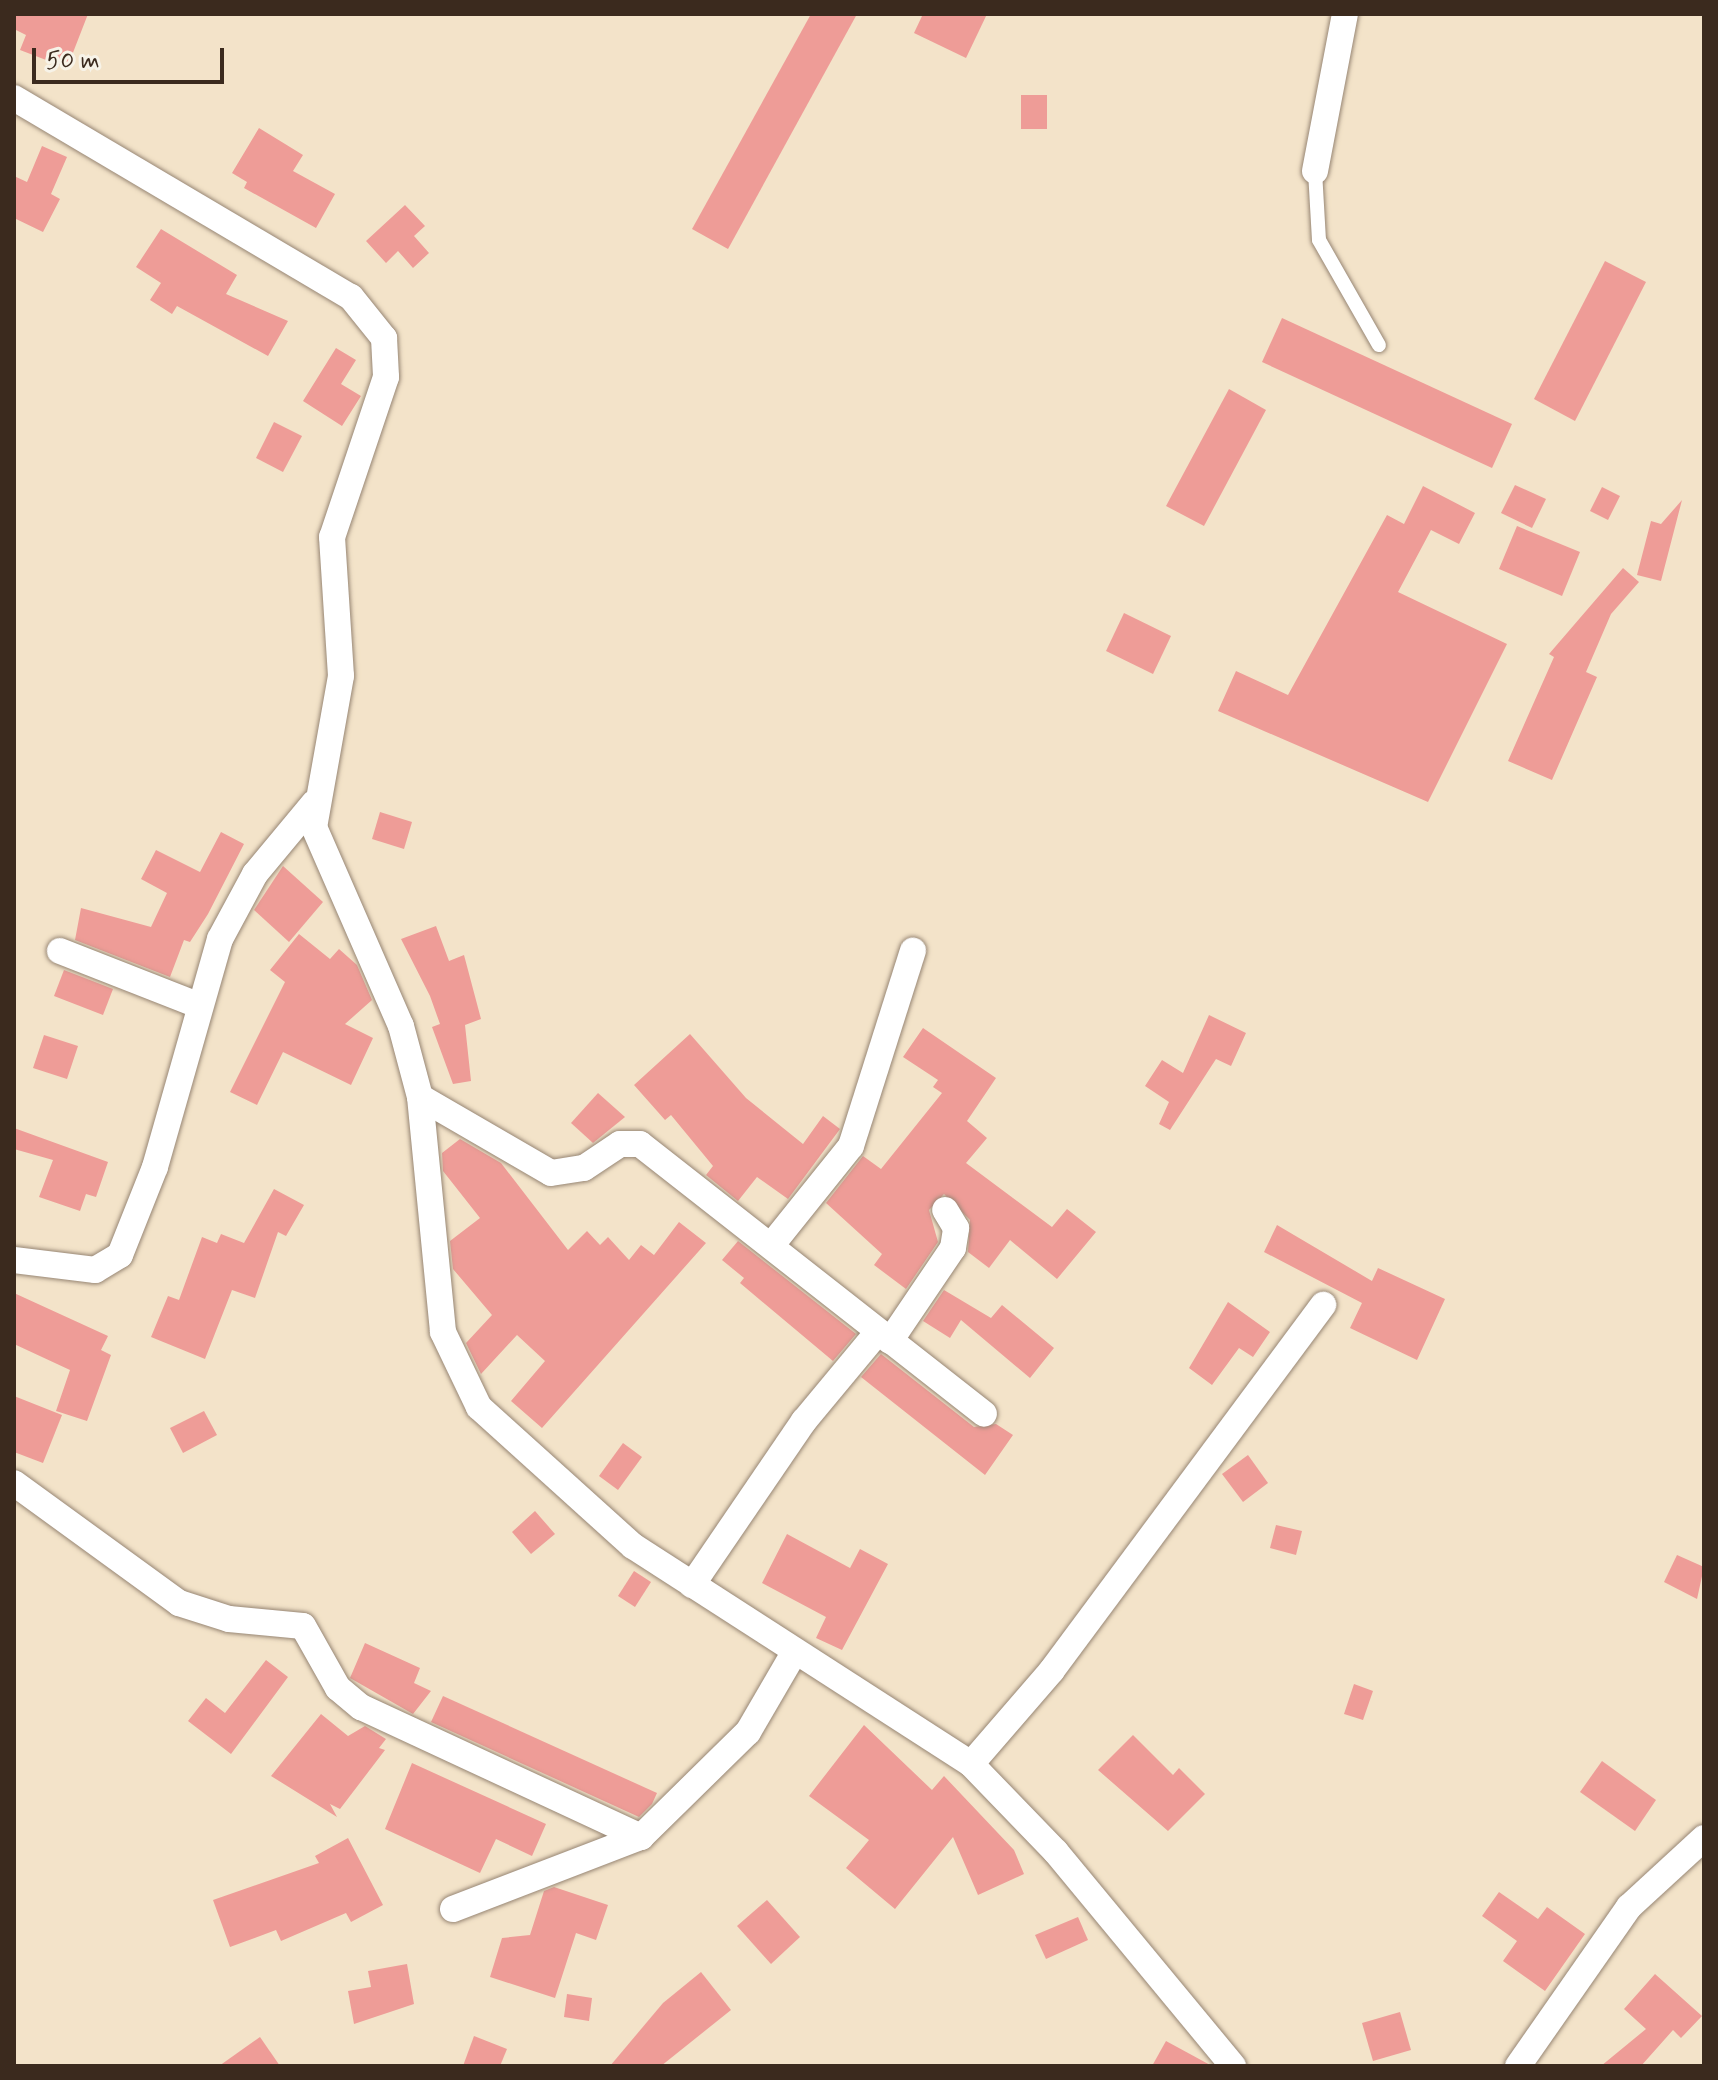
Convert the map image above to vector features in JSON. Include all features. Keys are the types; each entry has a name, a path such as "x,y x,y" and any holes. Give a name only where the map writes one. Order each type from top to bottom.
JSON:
{"street":[{"path":"1315,171 1345,14"},
{"path":"14,98 351,297 384,338 386,377 332,537 341,676 314,803 320,850 401,1026 420,1097 439,1304 453,1362 479,1407 515,1445 633,1546 794,1653 971,1764 1056,1852 1233,2066"},
{"path":"14,1260 95,1270 120,1255 155,1167 198,1005 233,910 314,803"},
{"path":"60,951 198,1005"},
{"path":"774,1242 851,1146 913,951"},
{"path":"420,1097 551,1173 584,1168 620,1144 640,1144 774,1242 884,1337 984,1414"},
{"path":"692,1585 804,1421 884,1337 953,1248 956,1228 945,1210"},
{"path":"971,1764 1052,1670 1323,1305"},
{"path":"14,1483 179,1603 229,1619 303,1626 338,1688 361,1707 641,1837"},
{"path":"453,1909 641,1837 769,1707 794,1653"},
{"path":"1518,2066 1629,1907 1704,1838"}],"lane":[{"path":"1315,171 1319,240 1379,345"}],"building":[{"path":"14,14 88,14 67,68 20,50 26,35 14,29"},
{"path":"811,14 857,14 728,249 692,229"},
{"path":"923,14 987,14 966,58 914,33"},
{"path":"1021,95 1047,95 1047,129 1021,129"},
{"path":"259,128 303,155 293,171 335,194 316,228 244,188 247,182 232,173"},
{"path":"42,146 67,157 51,194 60,199 43,232 14,218 14,176 27,182"},
{"path":"405,205 425,226 414,236 429,253 413,268 398,251 386,263 366,241"},
{"path":"161,229 237,275 226,294 288,321 268,356 177,306 172,314 150,300 161,283 136,267"},
{"path":"1605,261 1646,282 1575,421 1534,399"},
{"path":"1282,318 1512,424 1492,468 1262,362"},
{"path":"336,348 356,360 341,384 361,396 342,426 303,401"},
{"path":"1229,389 1266,410 1204,526 1166,506"},
{"path":"274,422 302,436 283,472 256,458"},
{"path":"1515,485 1546,499 1532,528 1501,513"},
{"path":"1423,486 1475,513 1459,544 1431,530 1398,592 1507,644 1428,802 1218,711 1236,671 1288,695 1387,515 1404,524"},
{"path":"1602,487 1620,496 1608,520 1590,511"},
{"path":"1682,500 1661,581 1637,575 1651,521 1661,524"},
{"path":"1517,526 1580,552 1562,596 1499,569"},
{"path":"1623,568 1639,582 1611,614 1586,672 1597,677 1552,780 1508,761 1554,657 1549,654"},
{"path":"1124,613 1171,636 1153,674 1106,651"},
{"path":"380,812 412,822 404,849 372,839"},
{"path":"221,832 244,844 208,914 190,942 184,940 170,977 75,940 81,908 151,927 167,893 141,879 156,850 200,872"},
{"path":"283,866 323,902 289,942 254,910"},
{"path":"436,926 449,961 464,955 481,1019 465,1025 471,1081 453,1084 432,1027 440,1024 430,996 401,939"},
{"path":"299,934 330,959 339,949 357,965 372,1000 345,1024 373,1038 351,1085 283,1052 257,1105 230,1092 285,982 270,970"},
{"path":"64,970 113,989 103,1015 54,996"},
{"path":"1209,1015 1246,1033 1231,1066 1216,1059 1170,1130 1159,1124 1169,1102 1145,1086 1162,1060 1183,1073"},
{"path":"923,1028 996,1078 967,1121 987,1138 966,1163 1052,1227 1067,1209 1096,1232 1057,1279 1010,1240 989,1268 968,1252 970,1220 944,1194 929,1210 938,1242 906,1289 874,1265 882,1254 826,1203 863,1156 881,1169 942,1093 933,1087 938,1080 903,1057"},
{"path":"690,1034 746,1098 803,1144 823,1116 840,1129 788,1199 757,1177 738,1201 706,1175 713,1166 671,1115 665,1120 634,1085"},
{"path":"44,1035 78,1046 67,1079 33,1068"},
{"path":"598,1093 625,1117 593,1143 571,1123"},
{"path":"14,1128 108,1162 96,1197 86,1194 80,1211 39,1197 53,1160 14,1149"},
{"path":"460,1139 501,1163 568,1250 587,1231 600,1245 608,1237 629,1260 641,1245 654,1255 679,1222 706,1243 542,1428 511,1401 545,1361 517,1335 481,1374 466,1343 492,1315 453,1269 450,1241 480,1218 443,1171 442,1153"},
{"path":"274,1189 304,1205 286,1236 278,1232 255,1298 232,1290 205,1359 151,1337 168,1296 179,1300 202,1237 217,1243 221,1234 244,1243"},
{"path":"1277,1225 1372,1281 1378,1268 1445,1299 1417,1360 1350,1328 1362,1303 1264,1252"},
{"path":"738,1241 856,1334 833,1361 740,1283 744,1278 722,1260"},
{"path":"944,1290 991,1318 1002,1305 1054,1348 1030,1378 961,1320 950,1338 923,1321"},
{"path":"14,1293 108,1336 101,1350 111,1355 87,1421 56,1411 70,1370 14,1344"},
{"path":"1228,1302 1270,1332 1253,1357 1239,1348 1212,1385 1189,1368"},
{"path":"881,1354 974,1427 996,1424 1013,1435 985,1475 861,1377"},
{"path":"14,1396 62,1415 43,1463 14,1452"},
{"path":"204,1411 217,1435 183,1453 170,1428"},
{"path":"623,1443 642,1457 618,1490 599,1476"},
{"path":"1248,1455 1268,1483 1243,1502 1222,1474"},
{"path":"535,1511 555,1534 531,1554 512,1532"},
{"path":"1276,1525 1302,1531 1296,1555 1270,1548"},
{"path":"787,1534 850,1568 860,1549 888,1564 842,1650 816,1638 826,1617 762,1583"},
{"path":"1677,1555 1704,1567 1697,1599 1664,1582"},
{"path":"634,1571 651,1582 635,1607 618,1596"},
{"path":"365,1643 420,1668 414,1683 431,1691 413,1714 350,1678"},
{"path":"266,1660 288,1677 231,1754 188,1721 206,1698 225,1713"},
{"path":"1354,1684 1373,1691 1363,1720 1344,1714"},
{"path":"443,1696 657,1793 652,1804 639,1817 431,1722"},
{"path":"321,1714 348,1736 365,1726 386,1739 379,1748 385,1750 340,1809 330,1804 337,1817 271,1776"},
{"path":"864,1725 932,1790 944,1776 1014,1850 1024,1874 978,1895 953,1837 895,1909 846,1868 869,1840 809,1796"},
{"path":"1133,1735 1173,1775 1179,1768 1205,1794 1168,1831 1098,1770"},
{"path":"1602,1761 1656,1800 1635,1831 1580,1792"},
{"path":"412,1763 546,1824 532,1856 496,1839 480,1873 385,1829"},
{"path":"348,1838 383,1905 351,1922 346,1913 281,1941 276,1930 230,1947 213,1900 319,1863 315,1856"},
{"path":"554,1887 608,1905 596,1940 576,1933 555,1998 490,1977 502,1938 530,1935 544,1891"},
{"path":"1499,1892 1538,1919 1547,1907 1585,1934 1545,1991 1503,1961 1517,1941 1482,1916"},
{"path":"767,1900 800,1937 771,1964 737,1926"},
{"path":"1078,1917 1088,1940 1046,1959 1035,1935"},
{"path":"407,1964 414,2004 354,2024 348,1991 371,1987 368,1971"},
{"path":"701,1972 731,2010 661,2066 610,2066 663,2003"},
{"path":"1655,1974 1702,2016 1681,2038 1673,2030 1641,2066 1601,2066 1646,2029 1624,2009"},
{"path":"567,1994 592,1998 589,2021 564,2017"},
{"path":"1400,2012 1411,2050 1373,2061 1362,2023"},
{"path":"474,2036 507,2049 500,2066 463,2066"},
{"path":"260,2037 280,2066 219,2066"},
{"path":"1166,2041 1212,2066 1152,2066"}]}
